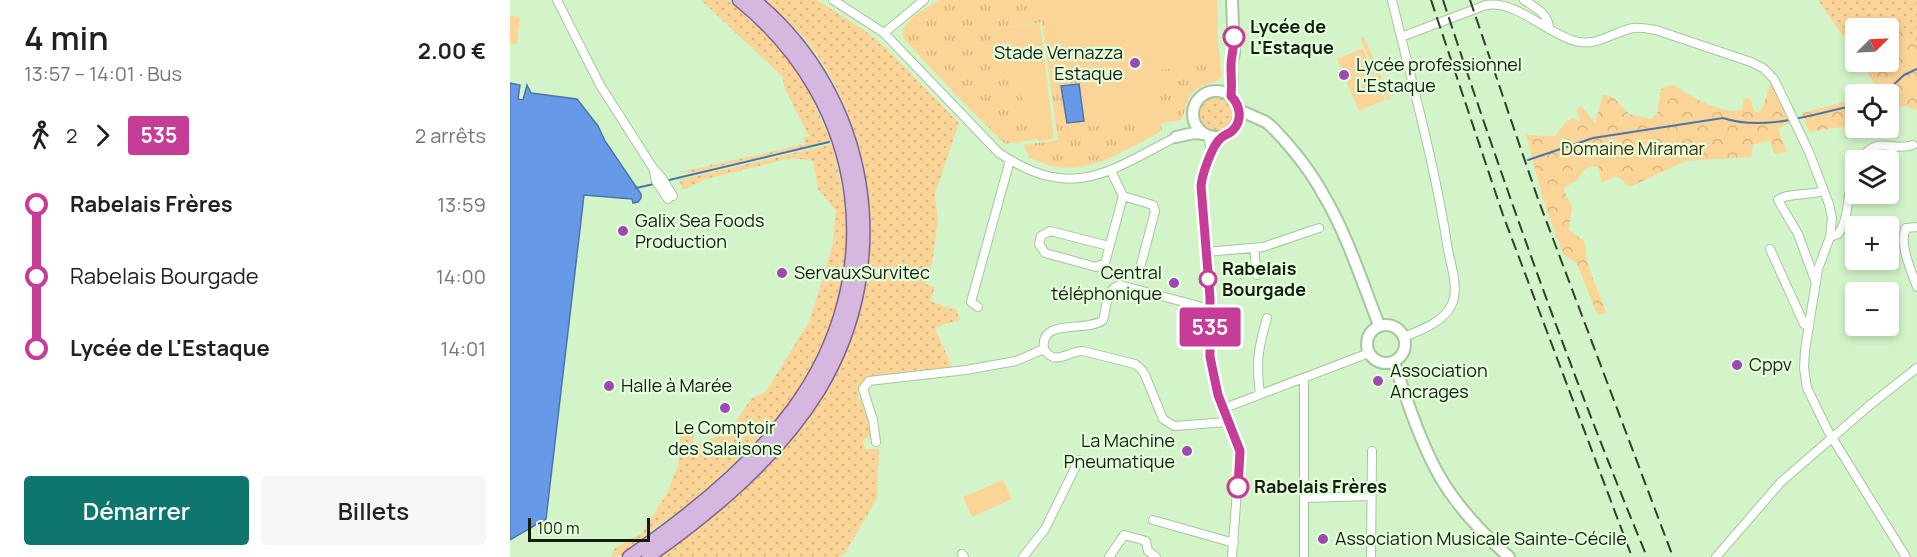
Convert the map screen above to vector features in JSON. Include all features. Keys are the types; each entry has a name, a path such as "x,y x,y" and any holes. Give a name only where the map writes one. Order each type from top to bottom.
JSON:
{"main road":[{"path":"629,557 723,484 750,458 792,410 825,353 842,307 849,279 853,243 852,200 845,161 832,120 799,61 767,24 739,0"},
{"path":"648,557 701,517 728,493 770,453 800,417 819,390 836,355 850,318 858,283 863,245 862,199 849,138 833,99 812,63 776,19 754,0"}],"street":[{"path":"557,0 600,85 670,198"},
{"path":"833,0 884,33 999,153 1022,168 1057,178 1086,178 1112,171 1176,137 1194,133 1221,137 1228,134 1238,124 1255,118"},
{"path":"884,33 924,0"},
{"path":"1226,0 1227,55 1233,77 1231,96"},
{"path":"1219,91 1227,80 1234,53 1232,0"},
{"path":"1392,0 1441,203 1455,288 1452,304 1440,319 1423,330 1404,337"},
{"path":"1524,0 1545,16 1549,29"},
{"path":"1401,37 1485,5 1496,4 1509,8 1577,42 1601,40 1633,28 1656,30 1751,62 1771,75 1809,152 1831,211 1830,237 1818,269 1804,360 1807,388 1832,438 1906,557"},
{"path":"1176,137 1193,114 1199,98 1208,92 1219,91 1231,96 1239,110 1238,124"},
{"path":"1239,110 1266,122 1277,132 1324,194 1340,227 1379,325"},
{"path":"1193,114 1195,123 1206,135 1212,155"},
{"path":"1221,137 1202,175 1201,186 1210,309 1210,357 1222,409 1240,451 1232,557"},
{"path":"1868,150 1881,145 1905,147 1913,145"},
{"path":"978,307 971,302 1010,160"},
{"path":"1109,246 1050,231 1041,236 1039,244 1045,253 1096,267 1105,263 1123,196 1112,171"},
{"path":"1816,285 1798,234 1778,200 1783,196 1813,195 1824,191"},
{"path":"1123,196 1153,205 1155,211 1138,276"},
{"path":"1830,237 1838,234 1844,225 1847,204"},
{"path":"1917,227 1906,228 1904,233 1905,252 1917,287"},
{"path":"1206,252 1254,248 1319,228"},
{"path":"1254,248 1257,275"},
{"path":"1770,249 1804,324 1809,327"},
{"path":"1210,309 1120,285 1115,286 1111,290 1103,320 1091,325 1060,328 1048,332 1044,349 1053,358 1063,358 1077,351 1083,351 1134,364 1142,369 1163,419 1174,426 1227,422"},
{"path":"1260,394 1256,367 1260,340 1267,318"},
{"path":"1379,325 1397,327 1404,337 1405,349 1394,362 1377,361 1369,353 1367,346 1369,334 1379,325"},
{"path":"1209,343 1225,339"},
{"path":"876,442 873,420 863,389 869,381 966,370 1016,361 1044,349"},
{"path":"1222,409 1369,353"},
{"path":"1394,362 1407,400 1441,479 1477,527 1509,557"},
{"path":"1716,557 1781,482 1870,405 1917,368"},
{"path":"1304,378 1304,557"},
{"path":"1371,557 1372,451"},
{"path":"1023,557 1045,529 1079,460"},
{"path":"1305,498 1371,496"},
{"path":"1153,520 1233,543"},
{"path":"1109,557 1124,535 1146,541 1148,551 1156,557"}],"green space":[{"path":"701,0 727,0 780,49 807,88 831,141 691,173 680,172 805,144 803,138 809,136 784,87 783,77"},
{"path":"766,0 817,0 864,30 885,47 959,123 935,194 938,222 931,270 925,284 935,287 930,301 951,309 956,308 960,321 947,323 935,329 953,368 866,379 857,392 859,400 864,399 873,437 863,439 863,444 866,449 879,449 877,498 845,553 839,557 661,557 749,483 811,414 827,390 850,342 863,300 870,255 870,211 864,167 852,124 834,83 810,45"},
{"path":"939,0 1046,0 1058,82 1084,78 1091,127 1155,71 1217,0 1218,47 1222,76 1192,93 1181,120 1161,123 1162,131 1136,145 1109,158 1080,167 1051,166 1029,158 1024,145 1058,140 1042,22 997,29 1039,139 1005,144 903,38 905,26 909,21"},
{"name":"Stade Vernazza Estaque","path":"1046,0 1217,0 1218,47 1221,62 1155,71 1160,116 1091,127 1084,79 1057,82"},
{"path":"1818,0 1917,0 1917,44 1904,29 1899,29 1899,18 1845,18 1845,36"},
{"path":"510,16 520,17 517,44 510,43"},
{"path":"1040,23 1054,139 1038,141 997,29"},
{"path":"1904,28 1917,44 1917,110 1905,106 1899,107 1899,84 1875,84 1867,72 1899,72 1899,29"},
{"path":"1364,37 1391,99 1387,100 1360,38"},
{"path":"1363,48 1385,100 1359,111 1337,59"},
{"name":"Domaine Miramar","path":"1771,82 1789,123 1778,129 1787,152 1774,154 1770,140 1753,145 1751,157 1685,161 1630,187 1617,176 1601,183 1598,166 1586,168 1577,180 1563,189 1572,206 1569,230 1584,241 1588,265 1606,312 1598,316 1577,264 1563,254 1543,199 1526,135 1555,136 1567,121 1573,118 1580,121 1577,109 1579,107 1582,107 1595,123 1603,94 1614,98 1629,114 1650,119 1657,114 1661,89 1674,85 1715,107 1733,111 1741,110 1744,99 1750,98 1754,111 1759,113"},
{"path":"1216,97 1228,102 1233,114 1228,126 1216,131 1204,126 1199,114 1204,102"},
{"path":"1845,102 1845,127 1809,132 1802,113"},
{"path":"832,144 844,202 845,259 842,282 829,327 810,370 782,412 724,472 672,517 648,532 622,554 611,557 614,549 642,533 667,493 678,465 681,427 684,424 694,431 693,452 696,444 728,433 751,399 764,393 770,385 810,320 832,248 836,211 818,189 813,161 791,158 706,179 683,190 679,180"},
{"path":"1003,480 1012,499 972,517 963,497"}],"water":[{"path":"510,83 520,85 518,99 523,100 527,85 531,93 577,99 598,126 605,141 641,194 641,198 638,202 633,203 632,199 584,195 546,519 510,540"},
{"path":"1079,84 1084,121 1067,123 1061,86"}],"waterway":[{"path":"1895,84 1904,75 1917,69"},
{"path":"1528,160 1593,138 1723,118 1739,122 1773,122 1845,108"},
{"path":"665,181 829,142"},
{"path":"636,188 654,184"}],"railway":[{"path":"1431,0 1503,215 1632,557"},
{"path":"1443,0 1540,280 1647,557"},
{"path":"1470,0 1538,199 1673,557"}],"bus line":[{"name":"535","path":"1234,37 1231,96 1239,110 1238,124 1218,142 1202,175 1201,198 1210,298 1210,357 1218,395 1240,451 1238,487"}],"place":[{"name":"Lycée de L'Estaque","path":"1234,37"},
{"name":"Stade Vernazza Estaque","path":"1135,63"},
{"name":"Lycée professionnel L'Estaque","path":"1344,75"},
{"name":"Galix Sea Foods Production","path":"623,231"},
{"name":"ServauxSurvitec","path":"782,273"},
{"name":"Rabelais Bourgade","path":"1208,279"},
{"name":"Central téléphonique","path":"1174,283"},
{"name":"Cppv","path":"1737,365"},
{"name":"Association Ancrages","path":"1378,381"},
{"name":"Halle à Marée","path":"609,386"},
{"name":"Le Comptoir des Salaisons","path":"725,408"},
{"name":"La Machine Pneumatique","path":"1187,451"},
{"name":"Rabelais Frères","path":"1238,487"},
{"name":"Association Musicale Sainte-Cécile","path":"1323,539"}]}
